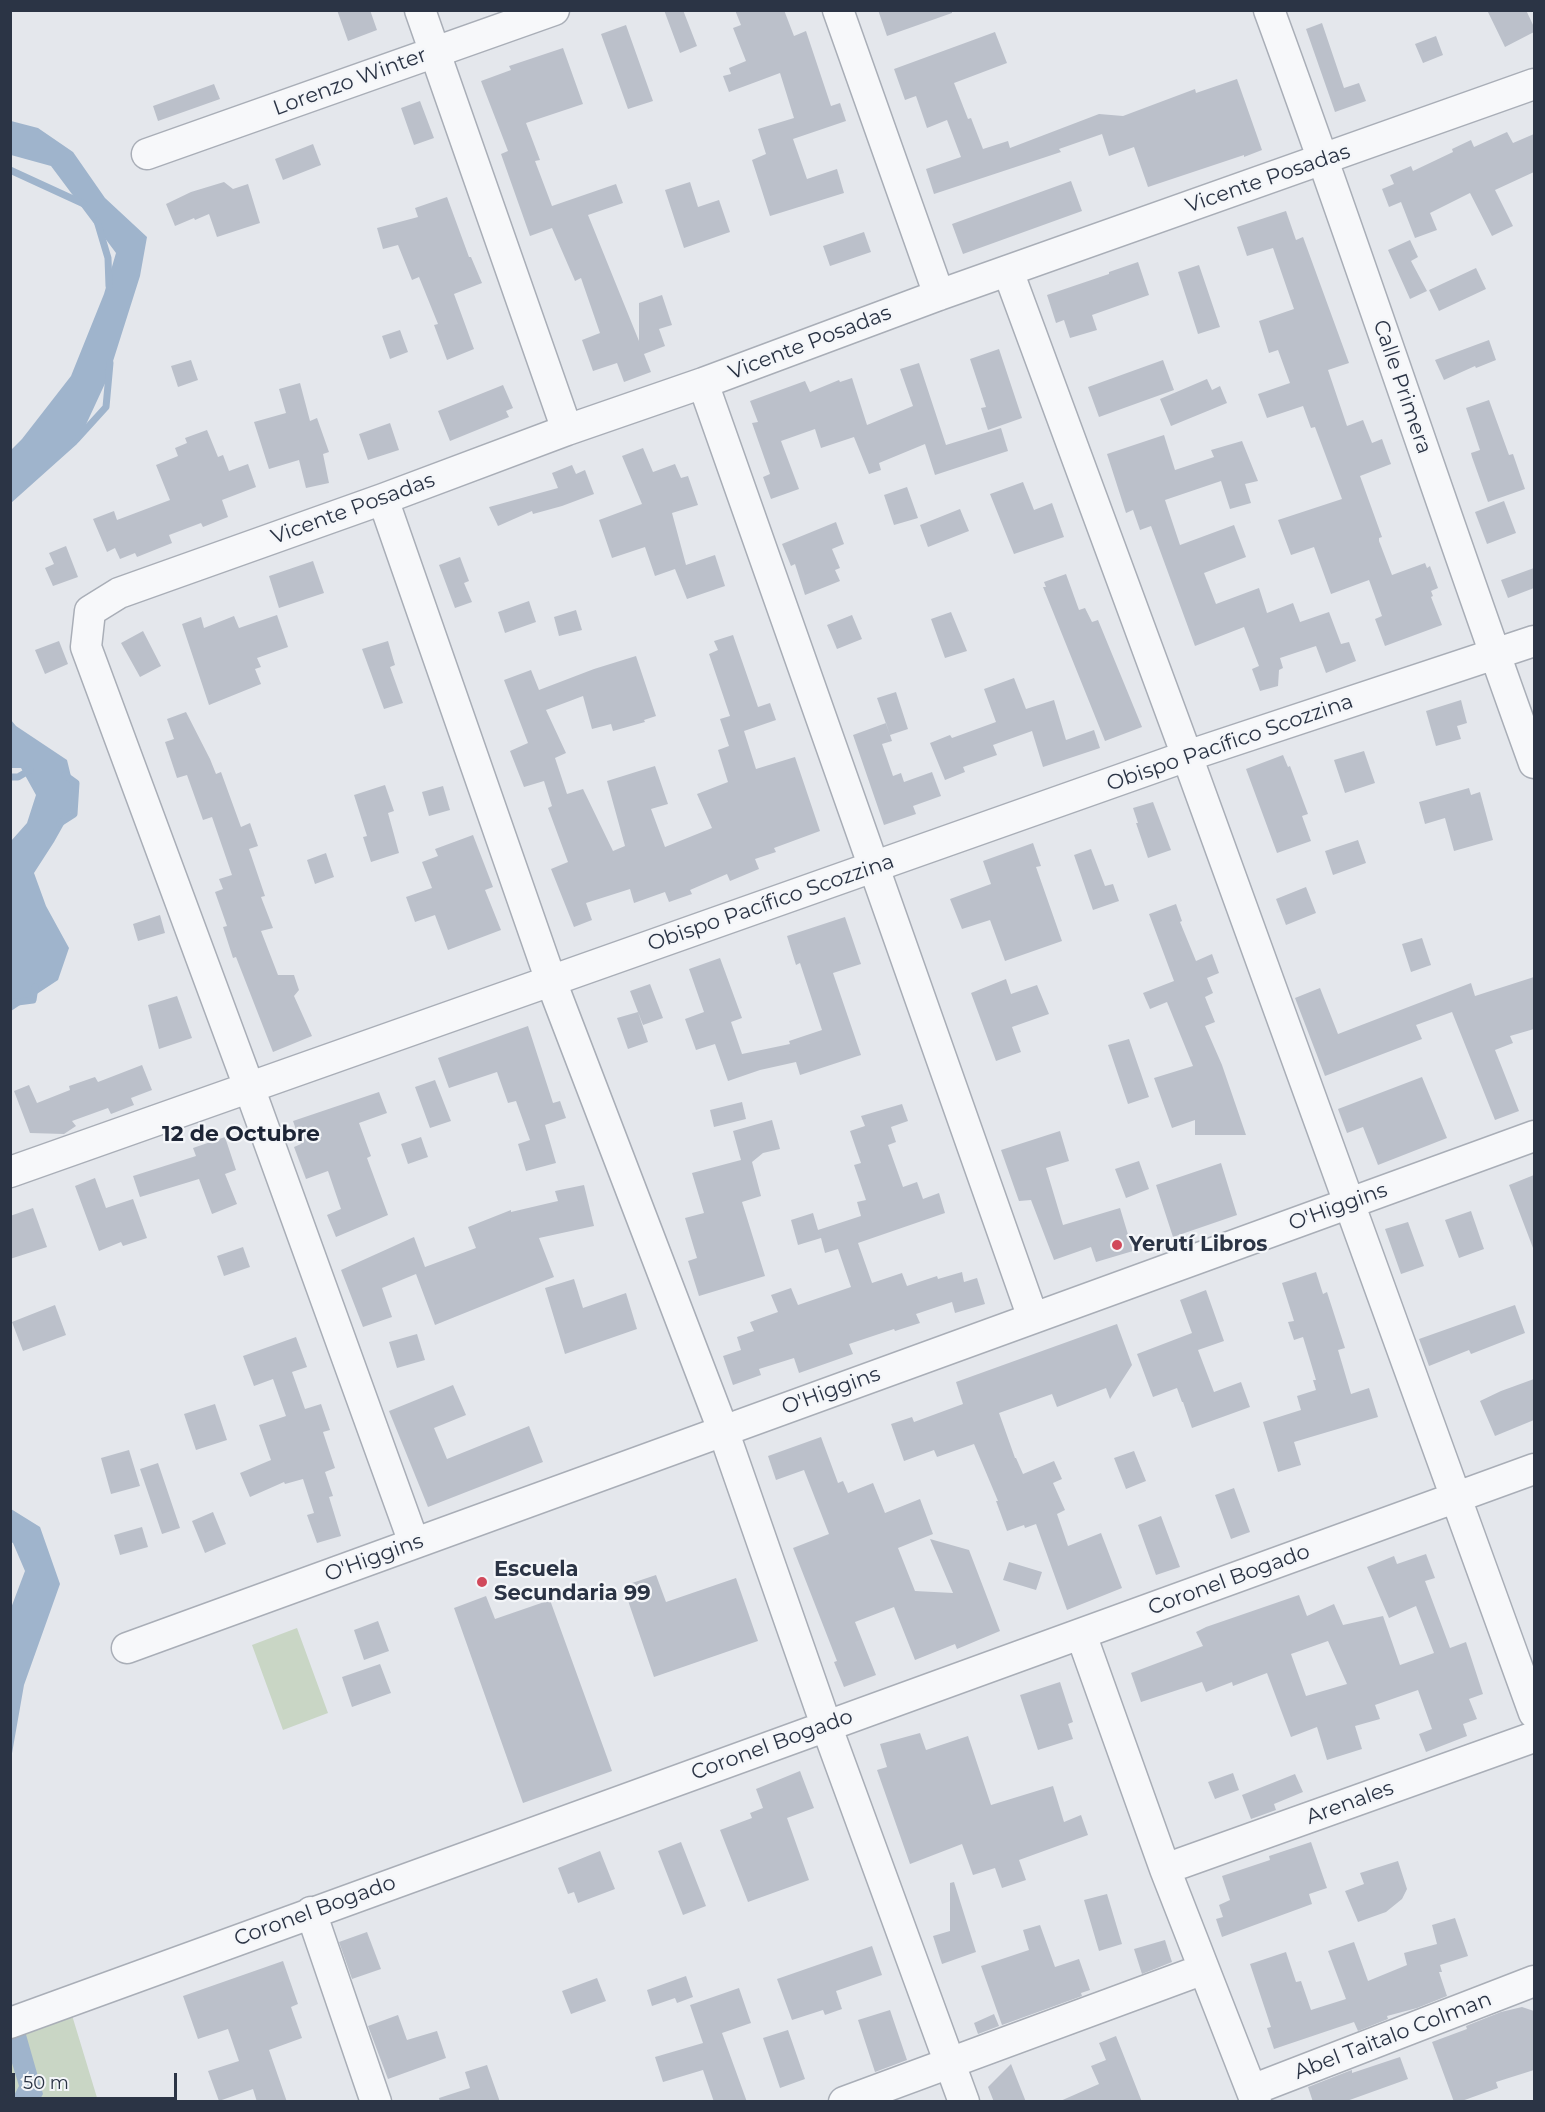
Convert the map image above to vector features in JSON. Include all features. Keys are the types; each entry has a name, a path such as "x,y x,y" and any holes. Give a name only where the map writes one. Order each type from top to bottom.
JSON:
{"street":[{"path":"420,10 567,430"},
{"name":"Lorenzo Winter","path":"147,154 554,10"},
{"path":"838,10 939,295"},
{"name":"Calle Primera","path":"1269,10 1324,160 1534,763"},
{"name":"Vicente Posadas","path":"249,1087 86,647 90,611 118,593 703,383 939,295 1534,84"},
{"path":"1008,271 1187,756 1534,1713"},
{"path":"703,383 1033,1318"},
{"path":"383,499 551,981 723,1430 826,1725 964,2102"},
{"name":"Obispo Pacífico Scozzina","path":"10,1172 1187,756 1534,641"},
{"path":"249,1087 414,1543"},
{"name":"O'Higgins","path":"127,1648 1534,1136"},
{"name":"Coronel Bogado","path":"15,2021 1534,1469"},
{"path":"1081,1634 1165,1869 1254,2096"},
{"name":"Arenales","path":"1165,1869 1534,1737"},
{"path":"311,1912 376,2102"},
{"path":"844,2102 1204,1969"},
{"name":"Abel Taitalo Colman","path":"1254,2096 1534,1981"}],"green space":[{"path":"297,1628 328,1713 283,1730 252,1645"},
{"path":"68,2002 98,2101 11,2102 11,2022"}],"water":[{"path":"11,121 38,128 73,152 105,198 147,237 140,276 108,377 77,444 11,503 11,450 71,376 104,294 116,253 51,166 11,155"},
{"path":"11,720 16,726 67,760 77,801 34,873 46,906 69,948 58,980 11,1011 11,841 27,823 36,795 21,768 11,768"},
{"path":"11,1509 40,1527 60,1584 24,1685 11,1759 11,1608 25,1571 11,1542"},
{"path":"10,2004 25,2031 43,2094 39,2101 11,2101 19,2086 11,2060"}],"building":[{"path":"337,10 370,10 377,30 348,41"},
{"path":"664,10 683,10 697,46 680,53"},
{"path":"735,10 784,10 794,36 806,31 831,106 840,103 846,121 793,139 807,179 837,169 844,193 770,216 752,160 766,154 758,129 794,118 780,73 729,92 723,76 731,74 729,68 746,61 733,28 741,25"},
{"path":"878,10 952,10 952,13 887,36"},
{"path":"1487,10 1526,10 1534,32 1505,47"},
{"path":"1322,23 1344,88 1359,83 1366,101 1335,112 1306,29"},
{"path":"626,25 653,101 628,109 601,34"},
{"path":"995,32 1007,63 954,83 983,149 1008,141 1010,148 1099,114 1123,116 1195,89 1196,93 1237,79 1262,150 1148,187 1134,147 1109,156 1102,134 1059,149 1061,152 934,194 926,169 961,157 947,120 927,128 916,96 905,100 894,69"},
{"path":"1436,36 1443,55 1423,63 1415,44"},
{"path":"563,48 583,104 526,123 540,160 535,161 552,206 616,184 623,203 588,215 639,341 639,303 662,295 672,325 659,329 665,346 644,354 651,372 624,382 617,363 593,371 582,340 600,333 581,278 575,281 552,228 530,236 501,154 508,151 481,81 511,70 509,66"},
{"path":"214,84 220,99 158,121 153,106"},
{"path":"420,101 434,138 414,145 401,108"},
{"path":"1507,132 1513,143 1534,134 1534,172 1495,190 1513,226 1492,236 1470,193 1430,213 1437,230 1415,238 1401,202 1389,207 1382,189 1394,184 1390,175 1411,166 1413,171 1453,152 1452,149 1471,140 1474,147"},
{"path":"313,144 321,165 283,180 275,159"},
{"path":"1071,181 1082,211 963,254 952,224"},
{"path":"224,182 233,189 248,184 260,223 217,237 209,214 175,226 166,204 191,192"},
{"path":"690,182 698,207 719,200 730,232 684,248 665,190"},
{"path":"447,197 469,257 482,283 454,294 474,349 447,360 434,325 438,324 419,277 412,280 398,245 383,249 377,228 418,217 415,208"},
{"path":"1286,211 1296,240 1303,237 1349,363 1328,370 1347,426 1363,420 1372,443 1382,439 1391,464 1360,476 1382,537 1379,541 1392,575 1425,563 1427,568 1430,566 1438,588 1431,591 1433,596 1431,597 1442,625 1385,646 1375,619 1382,616 1369,580 1331,594 1314,547 1291,555 1278,520 1342,499 1315,427 1311,428 1303,406 1267,418 1258,394 1290,383 1278,350 1269,353 1259,321 1294,309 1273,248 1247,256 1237,227"},
{"path":"864,232 871,252 830,266 823,246"},
{"path":"1410,240 1418,257 1411,261 1427,291 1410,299 1388,250"},
{"path":"1138,262 1149,295 1092,315 1097,330 1070,338 1064,320 1056,323 1047,295"},
{"path":"1199,265 1220,327 1198,334 1178,272"},
{"path":"1476,268 1486,289 1439,311 1429,290"},
{"path":"400,330 408,352 390,359 382,336"},
{"path":"1489,340 1496,360 1476,368 1475,366 1444,380 1435,360"},
{"path":"999,349 1022,418 988,430 981,408 986,407 970,359"},
{"path":"191,360 198,380 178,387 171,366"},
{"path":"1163,360 1174,390 1099,417 1088,387"},
{"path":"919,363 946,445 1001,428 1008,451 935,475 925,444 879,463 881,470 869,474 854,437 821,448 815,429 781,441 799,489 771,499 763,477 770,474 752,423 758,422 750,401 805,381 810,392 839,380 840,382 852,378 867,425 913,406 900,369"},
{"path":"1207,379 1212,390 1220,386 1227,403 1171,426 1160,399"},
{"path":"300,383 310,421 317,418 329,452 323,454 329,483 306,488 299,460 269,469 254,422 286,413 279,389"},
{"path":"503,385 513,408 506,411 509,417 450,441 438,411"},
{"path":"1489,400 1509,455 1513,454 1525,489 1488,502 1471,453 1480,450 1466,408"},
{"path":"390,423 399,450 368,460 359,434"},
{"path":"207,430 218,457 223,455 229,471 248,464 256,487 222,500 228,517 203,527 201,523 169,535 172,543 137,557 135,553 120,559 115,548 107,552 93,519 114,511 117,520 170,500 156,465 178,456 175,448 187,443 185,438"},
{"path":"1164,435 1175,470 1214,457 1211,450 1242,441 1258,481 1245,484 1251,503 1230,509 1221,481 1165,500 1180,545 1234,525 1246,557 1204,573 1216,604 1259,588 1267,613 1293,603 1300,622 1329,612 1341,644 1349,642 1356,661 1326,673 1316,646 1280,658 1283,668 1279,670 1278,686 1260,691 1252,669 1259,666 1244,627 1195,646 1151,526 1140,530 1133,510 1126,513 1107,454"},
{"path":"643,448 653,472 675,464 681,478 688,476 698,505 672,513 686,565 715,555 725,586 687,599 675,569 655,576 645,547 612,558 599,520 642,504 622,456"},
{"path":"572,465 576,474 585,470 594,494 533,514 532,511 498,526 489,507 558,488 552,473"},
{"path":"1023,482 1034,510 1052,503 1064,537 1014,554 990,494"},
{"path":"907,487 918,518 894,525 884,495"},
{"path":"1504,501 1516,533 1487,544 1475,512"},
{"path":"960,509 969,531 928,547 920,525"},
{"path":"836,522 844,544 832,549 840,568 835,570 840,581 805,595 795,564 791,566 782,544"},
{"path":"66,546 78,577 53,586 45,568 54,564 49,553"},
{"path":"460,557 469,581 464,583 472,602 455,608 439,565"},
{"path":"313,561 324,593 279,608 269,576"},
{"path":"1534,568 1534,588 1508,598 1501,580"},
{"path":"1066,574 1079,610 1085,608 1092,622 1098,620 1142,727 1105,741 1043,587 1046,587 1044,582"},
{"path":"529,601 536,622 505,633 498,612"},
{"path":"576,610 582,630 559,636 554,617"},
{"path":"951,612 967,651 945,658 931,619"},
{"path":"277,615 288,647 257,658 261,667 255,669 261,684 209,705 182,624 201,617 204,628 234,616 239,628"},
{"path":"852,615 862,639 837,649 827,625"},
{"path":"143,631 161,666 140,677 121,643"},
{"path":"733,635 758,707 770,703 776,720 744,731 756,769 795,757 820,831 774,848 776,852 755,859 759,869 730,881 727,874 690,890 692,894 669,902 665,892 634,903 630,889 586,903 592,920 574,927 551,869 568,862 548,808 552,806 544,781 524,787 510,751 528,743 504,680 531,670 539,690 636,656 656,716 644,720 645,722 613,731 611,724 592,729 583,696 546,710 566,753 555,758 567,794 583,789 613,851 625,846 607,781 655,766 668,804 651,809 665,847 712,828 697,794 728,782 718,750 729,746 720,719 730,716 709,654 718,650 714,641"},
{"path":"59,641 68,664 45,674 35,650"},
{"path":"388,641 395,665 390,667 403,703 384,709 362,649"},
{"path":"1014,678 1026,709 1054,700 1066,740 1094,730 1100,748 1043,767 1032,731 993,745 997,755 963,767 965,772 945,780 930,743 950,735 952,738 996,722 984,689"},
{"path":"896,692 908,729 890,735 877,698"},
{"path":"1461,700 1467,723 1457,726 1461,739 1436,746 1426,711"},
{"path":"186,712 216,774 221,772 241,827 250,823 258,846 249,849 265,896 261,897 273,928 261,931 278,975 294,975 299,990 294,996 312,1036 273,1052 236,957 233,958 223,927 227,926 215,892 223,889 219,879 232,875 212,817 203,820 187,775 177,778 165,742 174,739 167,719"},
{"path":"886,723 892,741 882,744 893,776 901,773 904,782 932,772 941,796 913,806 916,814 884,825 853,735"},
{"path":"1364,751 1375,783 1345,793 1334,760"},
{"path":"1283,755 1288,767 1290,766 1308,814 1302,816 1311,841 1277,853 1246,769"},
{"path":"385,785 394,811 388,813 399,853 371,862 363,837 367,836 354,795"},
{"path":"443,786 450,810 429,816 422,792"},
{"path":"1469,788 1471,795 1480,792 1493,840 1454,851 1445,818 1425,824 1419,802"},
{"path":"1153,802 1171,850 1148,858 1133,808"},
{"path":"473,835 493,887 485,890 501,930 448,950 435,915 415,922 406,897 432,888 422,862 438,856 435,849"},
{"path":"1358,840 1366,863 1333,875 1325,851"},
{"path":"1033,843 1041,866 1036,867 1062,941 1005,961 990,920 962,929 950,899 991,884 983,861"},
{"path":"1091,849 1105,886 1113,884 1119,901 1093,910 1074,855"},
{"path":"326,853 334,877 315,884 307,860"},
{"path":"1306,887 1316,913 1286,925 1276,899"},
{"path":"1176,904 1182,921 1180,922 1196,961 1212,954 1219,973 1207,978 1213,993 1205,997 1215,1022 1205,1026 1222,1065 1246,1135 1195,1135 1195,1120 1172,1128 1154,1078 1193,1066 1167,1002 1150,1009 1143,993 1174,981 1149,914"},
{"path":"160,915 165,933 138,941 133,924"},
{"path":"845,917 861,964 833,973 861,1055 800,1075 796,1062 760,1070 728,1081 715,1044 696,1050 685,1019 704,1012 689,969 720,958 742,1018 731,1022 742,1054 790,1044 789,1041 822,1030 800,963 796,965 787,936"},
{"path":"1422,938 1431,965 1411,972 1402,944"},
{"path":"1534,977 1534,1029 1510,1036 1513,1043 1495,1050 1519,1111 1495,1120 1452,1012 1416,1025 1422,1039 1325,1076 1295,998 1320,988 1338,1034 1471,983 1475,996"},
{"path":"1006,979 1011,994 1037,985 1049,1014 1012,1027 1021,1052 996,1061 971,993"},
{"path":"650,984 663,1018 643,1025 630,991"},
{"path":"177,996 192,1038 159,1049 148,1005"},
{"path":"638,1012 648,1042 628,1049 617,1018"},
{"path":"528,1026 553,1103 560,1101 566,1118 545,1125 556,1163 526,1171 518,1144 530,1140 516,1101 508,1103 497,1072 449,1088 438,1058"},
{"path":"1129,1039 1149,1097 1128,1104 1108,1045"},
{"path":"142,1065 152,1090 131,1098 134,1105 111,1114 108,1108 72,1121 76,1126 64,1134 30,1133 14,1091 29,1085 37,1103 70,1090 69,1086 95,1077 98,1082"},
{"path":"1422,1077 1447,1138 1378,1165 1363,1127 1347,1133 1338,1109"},
{"path":"435,1080 451,1121 430,1128 415,1087"},
{"path":"379,1092 387,1113 359,1123 371,1156 367,1158 388,1215 336,1237 327,1215 341,1209 328,1171 306,1179 294,1147 301,1144 293,1121"},
{"path":"742,1102 746,1119 714,1127 710,1110"},
{"path":"902,1104 908,1121 891,1127 896,1142 888,1145 903,1187 917,1182 923,1199 939,1193 945,1213 858,1243 872,1283 902,1273 907,1286 937,1276 938,1279 962,1272 964,1282 977,1278 985,1304 955,1313 952,1302 916,1314 920,1323 849,1344 853,1354 799,1373 794,1358 759,1369 761,1375 733,1385 723,1356 741,1350 737,1337 754,1331 750,1322 778,1312 771,1295 791,1288 798,1305 851,1287 838,1249 825,1253 821,1238 798,1245 791,1220 813,1213 818,1230 861,1216 857,1202 866,1200 854,1165 861,1163 850,1131 865,1126 861,1116"},
{"path":"772,1120 780,1149 763,1153 752,1162 761,1196 742,1202 765,1276 699,1296 688,1261 697,1258 685,1218 704,1213 692,1173 741,1160 733,1131"},
{"path":"1060,1131 1069,1161 1046,1168 1063,1225 1120,1208 1133,1251 1096,1262 1091,1247 1054,1260 1031,1200 1019,1201 1001,1150"},
{"path":"225,1137 236,1170 225,1174 237,1204 212,1214 199,1179 140,1197 133,1176 196,1156 193,1148"},
{"path":"421,1137 428,1157 408,1164 401,1144"},
{"path":"1139,1161 1149,1189 1126,1198 1115,1169"},
{"path":"1221,1163 1237,1215 1173,1237 1156,1185"},
{"path":"1534,1175 1534,1248 1533,1248 1509,1185"},
{"path":"95,1178 106,1208 133,1199 147,1238 123,1246 121,1242 99,1251 75,1186"},
{"path":"584,1185 594,1226 539,1238 554,1277 435,1325 416,1274 382,1288 392,1317 363,1327 341,1270 414,1237 425,1267 476,1248 468,1227 511,1210 511,1212 558,1201 555,1191"},
{"path":"33,1208 47,1247 10,1259 10,1216"},
{"path":"1471,1211 1484,1249 1459,1258 1445,1220"},
{"path":"1408,1222 1424,1266 1401,1274 1385,1229"},
{"path":"243,1247 250,1267 224,1276 217,1256"},
{"path":"1316,1272 1323,1294 1327,1292 1345,1348 1338,1350 1351,1394 1369,1388 1378,1417 1294,1442 1301,1465 1278,1472 1263,1422 1301,1410 1297,1396 1316,1390 1313,1380 1316,1380 1303,1337 1294,1340 1288,1322 1294,1321 1282,1283"},
{"path":"574,1279 583,1308 626,1293 637,1329 565,1354 545,1288"},
{"path":"1206,1290 1224,1341 1198,1350 1214,1392 1241,1382 1250,1407 1192,1428 1177,1388 1153,1397 1137,1354 1192,1333 1180,1300"},
{"path":"55,1305 66,1335 23,1351 12,1322"},
{"path":"1515,1305 1525,1333 1471,1354 1469,1350 1429,1366 1419,1339"},
{"path":"1117,1324 1132,1365 1110,1399 1106,1388 1057,1407 1052,1394 999,1413 1023,1474 1054,1461 1062,1479 1053,1483 1065,1510 1057,1514 1068,1546 1101,1533 1122,1588 1067,1610 1036,1524 1025,1528 1024,1525 1007,1531 996,1501 998,1501 974,1444 937,1457 934,1450 904,1461 891,1424 912,1417 914,1422 963,1404 956,1382"},
{"path":"417,1334 425,1360 397,1368 389,1342"},
{"path":"296,1337 307,1367 292,1372 305,1409 321,1404 330,1430 323,1432 335,1468 325,1472 333,1496 329,1497 341,1536 317,1543 307,1515 314,1513 303,1479 285,1484 284,1482 250,1497 240,1473 271,1460 259,1425 286,1416 273,1379 254,1386 243,1356"},
{"path":"1534,1379 1534,1420 1495,1436 1480,1401"},
{"path":"453,1385 466,1415 434,1428 447,1459 529,1426 543,1462 428,1507 389,1411"},
{"path":"215,1404 227,1440 196,1450 184,1414"},
{"path":"821,1437 838,1483 843,1481 848,1493 873,1483 885,1513 920,1499 933,1534 898,1548 915,1591 953,1593 930,1539 969,1550 1000,1631 957,1649 955,1644 915,1660 894,1607 855,1622 876,1675 844,1687 834,1662 837,1661 793,1548 829,1534 804,1470 776,1480 768,1456"},
{"path":"129,1450 140,1486 111,1494 101,1458"},
{"path":"1134,1451 1146,1481 1126,1489 1114,1458"},
{"path":"158,1463 180,1528 162,1534 140,1469"},
{"path":"1234,1488 1250,1532 1231,1539 1215,1495"},
{"path":"213,1512 226,1544 205,1553 192,1521"},
{"path":"1161,1516 1180,1567 1156,1575 1138,1525"},
{"path":"142,1527 148,1547 120,1555 114,1535"},
{"path":"1426,1554 1435,1578 1425,1581 1450,1648 1466,1642 1483,1694 1469,1699 1477,1719 1463,1724 1467,1736 1426,1752 1419,1734 1432,1729 1418,1690 1375,1705 1380,1719 1355,1726 1362,1749 1327,1760 1317,1727 1291,1737 1267,1673 1233,1686 1232,1682 1206,1692 1202,1682 1141,1702 1131,1673 1203,1646 1196,1632 1206,1627 1299,1595 1307,1616 1334,1604 1343,1625 1383,1616 1400,1665 1434,1653 1416,1606 1389,1618 1367,1567 1394,1556 1397,1564","holes":["1328,1641 1347,1684 1306,1696 1291,1654"]},
{"path":"1009,1562 1042,1572 1036,1590 1003,1580"},
{"path":"656,1575 666,1602 736,1578 758,1641 654,1677 623,1586"},
{"path":"486,1596 495,1619 550,1600 612,1771 523,1803 454,1608"},
{"path":"378,1621 389,1651 364,1660 354,1630"},
{"path":"380,1664 391,1693 352,1707 342,1677"},
{"path":"1060,1682 1073,1722 1068,1724 1073,1739 1038,1750 1020,1695"},
{"path":"920,1733 926,1750 968,1736 991,1805 1053,1786 1064,1822 1081,1815 1088,1835 1019,1860 1026,1880 1002,1888 995,1868 973,1875 962,1844 910,1864 877,1770 887,1767 880,1744"},
{"path":"800,1771 814,1808 787,1818 809,1880 748,1902 720,1830 752,1818 750,1813 763,1808 756,1789"},
{"path":"1233,1773 1239,1790 1215,1799 1208,1782"},
{"path":"1295,1774 1303,1792 1274,1804 1276,1810 1251,1819 1242,1795"},
{"path":"681,1842 706,1906 683,1915 658,1851"},
{"path":"1311,1842 1327,1888 1309,1894 1312,1904 1222,1937 1216,1919 1223,1917 1219,1905 1230,1900 1222,1876 1270,1860 1269,1856"},
{"path":"600,1851 615,1889 578,1903 574,1892 568,1894 558,1868"},
{"path":"1398,1861 1407,1889 1402,1899 1386,1912 1358,1922 1345,1891 1364,1884 1360,1873"},
{"path":"954,1882 976,1952 942,1964 933,1936 950,1931 950,1883"},
{"path":"1107,1894 1122,1944 1099,1951 1084,1900"},
{"path":"1455,1918 1468,1956 1440,1965 1442,1972 1439,1972 1447,1996 1417,2008 1387,2016 1388,2019 1358,2031 1354,2022 1274,2049 1267,2028 1271,2027 1250,1964 1286,1952 1296,1982 1301,1981 1311,2010 1346,1999 1328,1951 1354,1942 1368,1981 1407,1965 1404,1953 1437,1944 1432,1925"},
{"path":"1040,1925 1055,1967 1079,1959 1090,1990 1081,1993 1082,1996 1002,2025 981,1966 1029,1950 1023,1930"},
{"path":"367,1932 381,1969 352,1979 339,1942"},
{"path":"1165,1940 1172,1962 1142,1974 1134,1949"},
{"path":"872,1946 882,1975 836,1991 842,2009 825,2015 823,2010 792,2020 777,1979"},
{"path":"283,1961 298,2004 291,2007 302,2038 269,2050 287,2102 257,2102 253,2089 219,2101 208,2071 239,2061 228,2029 198,2039 183,1996"},
{"path":"686,1976 693,1997 677,2003 675,1998 652,2006 647,1990"},
{"path":"597,1978 606,2001 571,2014 562,1991"},
{"path":"739,1988 751,2023 722,2033 747,2102 714,2102 703,2070 663,2082 655,2057 703,2043 690,2005"},
{"path":"1522,2007 1534,2011 1534,2070 1496,2082 1498,2088 1454,2102 1432,2042 1467,2029 1466,2026 1501,2012"},
{"path":"890,2010 907,2060 875,2072 858,2020"},
{"path":"994,2014 999,2026 978,2034 974,2023"},
{"path":"398,2015 407,2040 437,2031 446,2058 388,2079 368,2026"},
{"path":"788,2030 805,2079 780,2088 763,2038"},
{"path":"1116,2036 1142,2102 1058,2102 1099,2084 1091,2066 1106,2060 1099,2043"},
{"path":"1400,2057 1408,2079 1344,2102 1313,2102 1308,2087 1352,2070 1352,2073"},
{"path":"1011,2064 1026,2102 994,2102 988,2087"},
{"path":"487,2065 500,2102 440,2102 439,2098 470,2088 465,2072"}],"waterway":[{"path":"10,170 84,204"},
{"path":"97,221 108,258 109,286"},
{"path":"76,440 106,407 110,363"},
{"path":"10,777 18,777 30,770"},
{"path":"60,823 74,814 76,783 65,775"},
{"path":"10,1003 33,1000 35,987"}],"place":[{"name":"Yerutí Libros","path":"1117,1245"},
{"name":"Escuela Secundaria 99","path":"482,1582"}],"district":[{"name":"12 de Octubre","path":"241,1135"}]}
